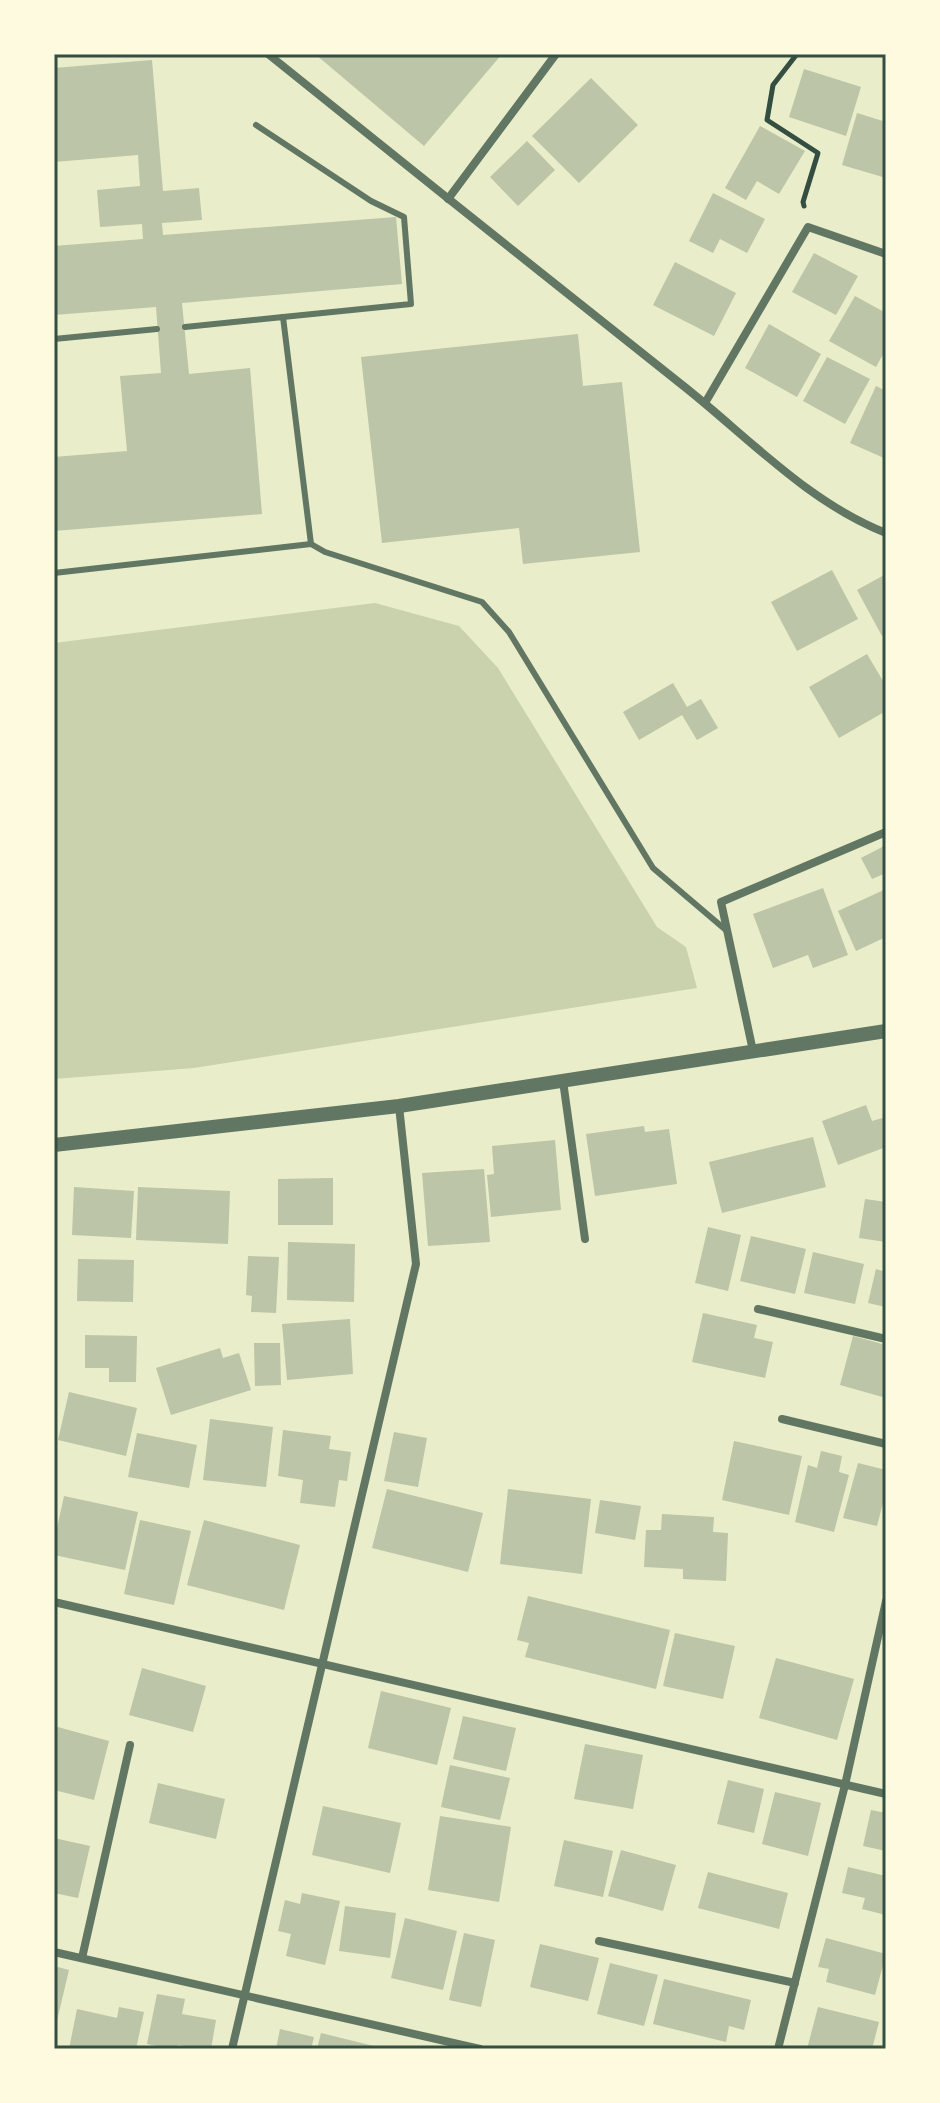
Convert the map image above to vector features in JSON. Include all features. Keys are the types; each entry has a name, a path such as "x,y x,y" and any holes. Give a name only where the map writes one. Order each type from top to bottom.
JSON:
{"street":[{"path":"268,54 705,403 788,474 863,524 886,533"},
{"path":"448,199 556,54"},
{"path":"705,403 808,227 886,254"},
{"path":"753,1051 721,902 886,832"},
{"path":"54,1145 399,1106 886,1031"},
{"path":"563,1081 585,1239"},
{"path":"232,2049 416,1264 399,1106"},
{"path":"758,1309 886,1339"},
{"path":"782,1419 886,1444"},
{"path":"778,2049 845,1785 886,1601"},
{"path":"54,1602 886,1794"},
{"path":"82,1958 130,1745"},
{"path":"599,1941 795,1983"},
{"path":"54,1952 480,2049"}],"lane":[{"path":"185,327 411,304 404,217 371,201 256,125"},
{"path":"283,317 311,544"},
{"path":"54,339 157,329"},
{"path":"54,573 311,544 325,552 482,602 517,645 653,868 727,931"}],"path":[{"path":"797,54 773,85 767,120 818,153 803,202 808,227"}],"green space":[{"path":"375,603 459,626 498,668 657,927 686,947 697,988 194,1068 54,1079 54,643"}],"building":[{"path":"315,54 502,54 424,146"},
{"path":"152,60 163,191 199,188 202,220 162,223 163,235 396,217 402,284 182,303 189,374 250,368 262,514 54,531 54,457 127,451 120,376 161,373 156,307 54,315 54,246 143,239 142,224 100,227 97,190 140,186 138,155 54,162 54,68"},
{"path":"804,69 861,87 846,136 789,117"},
{"path":"591,78 638,125 579,183 532,136"},
{"path":"857,113 886,122 886,178 842,165"},
{"path":"760,126 805,151 779,194 757,181 746,200 725,188"},
{"path":"527,141 555,170 518,206 490,177"},
{"path":"713,193 765,219 747,253 720,239 713,253 689,241"},
{"path":"814,253 858,276 836,315 792,292"},
{"path":"675,262 736,293 714,336 653,305"},
{"path":"855,296 886,313 886,349 876,367 829,341"},
{"path":"769,324 821,354 797,397 745,368"},
{"path":"578,334 583,386 622,382 640,552 523,564 519,528 382,543 361,357"},
{"path":"827,357 870,379 845,424 803,401"},
{"path":"876,386 886,391 884,458 850,443"},
{"path":"832,570 858,619 797,651 771,602"},
{"path":"886,574 886,634 882,636 857,590"},
{"path":"867,654 886,686 886,711 839,738 809,687"},
{"path":"673,683 687,707 701,699 718,728 697,740 682,715 639,740 623,712"},
{"path":"886,845 886,873 872,879 861,858"},
{"path":"823,888 848,955 813,968 808,955 773,968 753,914"},
{"path":"886,889 886,937 856,951 838,911"},
{"path":"866,1105 872,1121 886,1117 886,1147 838,1165 822,1121"},
{"path":"644,1126 645,1132 669,1129 677,1184 595,1196 586,1134"},
{"path":"813,1137 826,1187 722,1213 709,1162"},
{"path":"555,1140 561,1210 491,1217 487,1175 494,1174 492,1146"},
{"path":"484,1169 490,1242 428,1246 422,1173"},
{"path":"333,1178 333,1225 278,1225 278,1179"},
{"path":"74,1187 134,1191 131,1238 72,1235"},
{"path":"138,1187 230,1191 228,1244 136,1240"},
{"path":"865,1199 886,1202 886,1242 859,1238"},
{"path":"708,1227 741,1235 728,1291 695,1283"},
{"path":"751,1236 806,1249 795,1294 740,1281"},
{"path":"288,1242 355,1244 354,1302 287,1300"},
{"path":"813,1252 864,1264 855,1304 804,1293"},
{"path":"248,1256 279,1257 276,1313 251,1312 252,1296 246,1295"},
{"path":"78,1259 134,1260 133,1302 77,1301"},
{"path":"876,1269 886,1272 886,1307 868,1303"},
{"path":"703,1313 757,1325 754,1338 773,1342 765,1378 692,1362"},
{"path":"350,1319 353,1374 287,1380 282,1324"},
{"path":"85,1335 137,1336 136,1382 109,1382 109,1368 85,1368"},
{"path":"853,1336 886,1345 886,1398 840,1385"},
{"path":"254,1343 280,1343 281,1385 255,1386"},
{"path":"220,1348 223,1358 239,1353 251,1390 171,1415 156,1368"},
{"path":"69,1392 137,1408 126,1456 58,1440"},
{"path":"210,1419 273,1427 266,1487 203,1480"},
{"path":"283,1430 331,1436 329,1449 351,1452 347,1481 339,1480 335,1507 300,1503 303,1480 278,1476"},
{"path":"394,1432 427,1438 418,1487 384,1481"},
{"path":"137,1433 197,1445 189,1488 128,1477"},
{"path":"734,1441 802,1456 789,1515 722,1500"},
{"path":"821,1451 842,1456 839,1472 849,1475 834,1532 795,1522 808,1465 817,1468"},
{"path":"858,1463 886,1470 886,1491 877,1526 843,1518"},
{"path":"387,1489 483,1513 468,1572 372,1548"},
{"path":"508,1489 591,1499 582,1574 500,1564"},
{"path":"64,1496 138,1512 125,1570 54,1555"},
{"path":"600,1500 641,1506 635,1540 595,1533"},
{"path":"662,1514 714,1517 713,1532 728,1533 726,1581 683,1579 683,1569 644,1567 646,1530 661,1530"},
{"path":"140,1520 191,1531 174,1605 124,1594"},
{"path":"204,1520 300,1545 284,1610 187,1585"},
{"path":"528,1596 670,1630 656,1689 525,1657 529,1643 517,1640"},
{"path":"675,1633 735,1646 723,1699 663,1686"},
{"path":"776,1658 854,1679 837,1740 759,1718"},
{"path":"142,1668 206,1686 193,1732 129,1715"},
{"path":"381,1691 451,1708 437,1765 368,1748"},
{"path":"463,1716 516,1728 506,1771 453,1759"},
{"path":"54,1726 109,1741 94,1800 54,1790"},
{"path":"585,1744 643,1755 633,1809 574,1799"},
{"path":"450,1765 510,1778 500,1820 441,1807"},
{"path":"728,1780 764,1789 754,1833 717,1824"},
{"path":"158,1783 225,1799 216,1839 149,1823"},
{"path":"775,1792 821,1803 808,1856 762,1844"},
{"path":"323,1806 401,1823 390,1873 312,1855"},
{"path":"871,1810 886,1813 886,1851 863,1846"},
{"path":"440,1816 511,1827 499,1902 428,1890"},
{"path":"54,1838 90,1846 78,1898 54,1893"},
{"path":"564,1840 613,1851 603,1897 554,1886"},
{"path":"621,1850 676,1865 663,1911 608,1896"},
{"path":"848,1867 886,1876 886,1915 862,1909 865,1898 842,1893"},
{"path":"708,1872 788,1893 779,1929 698,1908"},
{"path":"302,1893 340,1901 325,1965 286,1956 291,1934 278,1931 285,1900 300,1904"},
{"path":"345,1906 396,1913 390,1958 339,1951"},
{"path":"405,1918 457,1931 443,1990 391,1978"},
{"path":"464,1933 495,1940 481,2007 449,2000"},
{"path":"826,1938 886,1954 875,1995 826,1982 829,1969 818,1967"},
{"path":"540,1944 599,1958 588,2001 530,1987"},
{"path":"610,1963 658,1975 644,2026 597,2014"},
{"path":"54,1966 69,1970 55,2029 54,2029"},
{"path":"664,1979 751,2000 744,2030 729,2026 726,2042 653,2024"},
{"path":"157,1994 185,1999 182,2014 216,2020 211,2049 178,2045 177,2049 172,2049 147,2044"},
{"path":"119,2007 144,2012 136,2049 69,2049 77,2009 117,2018"},
{"path":"818,2007 879,2022 872,2049 807,2049"},
{"path":"280,2029 314,2037 311,2049 276,2049"},
{"path":"321,2033 382,2048 317,2049"}]}
